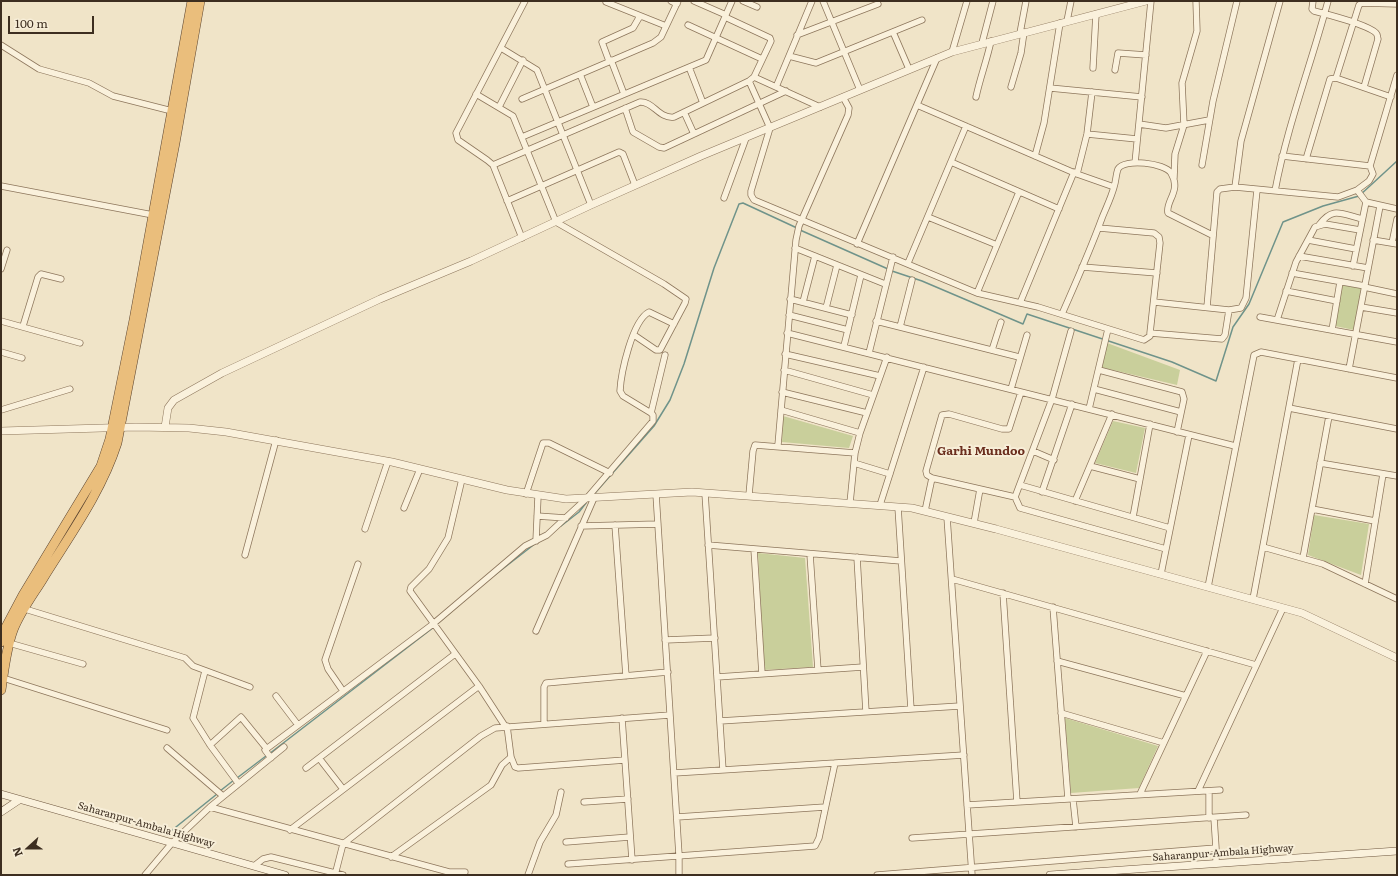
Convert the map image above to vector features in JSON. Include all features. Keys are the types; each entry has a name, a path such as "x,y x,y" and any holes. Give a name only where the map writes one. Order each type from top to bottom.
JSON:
{"highway":[{"path":"5,643 24,609 96,493 110,467 153,215 192,1"},
{"path":"1,690 6,627 23,595 101,466 116,427 172,158 200,1"}],"street":[{"path":"522,238 493,165 458,140 456,133 525,1"},
{"path":"522,99 610,60 653,43 661,37 678,2 671,1"},
{"path":"493,165 625,108 644,102 668,118 684,112 752,79 762,60 770,38 694,1"},
{"path":"522,137 706,60 732,1"},
{"path":"743,1 757,7"},
{"path":"776,87 812,1"},
{"path":"823,1 860,90"},
{"path":"952,52 967,1"},
{"path":"982,43 993,1"},
{"path":"1011,87 1021,53 1026,1"},
{"path":"1034,156 1044,123 1063,22 1071,1"},
{"path":"165,427 170,404 178,396 222,373 359,309 522,238 635,185 952,52 1022,32 1096,14 1118,5 1146,1"},
{"path":"1135,163 1151,1"},
{"path":"1196,1 1196,31 1182,84 1184,125 1176,154 1174,180 1175,189 1168,213 1212,235"},
{"path":"1202,165 1209,120 1237,1"},
{"path":"1234,187 1241,141 1280,1"},
{"path":"1314,1 1313,10 1375,32 1378,39 1364,87"},
{"path":"1275,191 1282,156 1299,92 1328,1"},
{"path":"606,2 666,26"},
{"path":"798,35 878,4"},
{"path":"1336,78 1360,4 1397,4"},
{"path":"1093,68 1096,14"},
{"path":"624,94 602,42 633,28 640,16"},
{"path":"789,56 816,64 922,20"},
{"path":"688,25 762,60"},
{"path":"893,32 909,70"},
{"path":"976,97 991,41"},
{"path":"1,46 39,69 89,83 113,96 172,111"},
{"path":"501,48 523,60 537,70 591,205"},
{"path":"1115,70 1118,53 1146,55"},
{"path":"857,244 937,58"},
{"path":"499,107 523,60"},
{"path":"689,67 703,103"},
{"path":"580,74 593,107"},
{"path":"1207,307 1212,235 1217,192 1223,187 1234,187 1331,197 1359,194 1372,177 1373,169 1370,166 1397,75"},
{"path":"1306,159 1329,81 1332,78 1364,87 1391,97"},
{"path":"752,79 786,91 820,107"},
{"path":"752,79 759,103 770,128 751,195 754,200 977,293 1020,302 1062,314 1140,340 1147,338 1150,333 1160,243 1157,234 1099,228"},
{"path":"1050,88 1142,97"},
{"path":"625,108 633,132 659,147 669,146 786,91"},
{"path":"1020,302 1076,173 1087,134 1092,92"},
{"path":"476,94 513,116 556,222 684,296 685,303 658,351 634,335"},
{"path":"778,445 795,248 799,229 848,115 849,108 843,97"},
{"path":"917,105 1034,156 1114,187"},
{"path":"684,112 694,134"},
{"path":"1139,124 1166,128 1209,120"},
{"path":"908,263 966,126"},
{"path":"1087,134 1137,139"},
{"path":"724,198 746,138"},
{"path":"507,202 542,185 621,152 635,185"},
{"path":"1282,156 1370,166"},
{"path":"951,162 1060,209"},
{"path":"1062,314 1099,228 1114,187 1118,169 1125,164 1135,163 1160,165 1167,168 1174,180"},
{"path":"1,186 153,215"},
{"path":"1154,302 1229,310 1241,308 1244,304 1257,190"},
{"path":"977,293 1019,192"},
{"path":"1359,194 1366,202 1397,209"},
{"path":"1353,266 1366,202"},
{"path":"1349,369 1380,206"},
{"path":"1277,320 1292,273 1308,240 1318,225 1331,213 1362,219"},
{"path":"928,217 997,245"},
{"path":"1374,240 1395,244 1397,222"},
{"path":"1318,225 1325,224 1360,230"},
{"path":"1308,240 1356,249"},
{"path":"795,248 885,284"},
{"path":"1,269 7,250"},
{"path":"803,302 814,256"},
{"path":"1300,256 1368,268"},
{"path":"869,353 885,284 893,257"},
{"path":"826,308 837,265"},
{"path":"1082,267 1157,273"},
{"path":"1292,273 1397,294"},
{"path":"23,326 38,277 41,274 61,279"},
{"path":"844,346 862,275"},
{"path":"900,327 912,280"},
{"path":"1332,330 1340,282"},
{"path":"1286,292 1337,301"},
{"path":"790,299 852,315"},
{"path":"1361,307 1397,313"},
{"path":"1150,333 1222,339 1225,335 1229,310"},
{"path":"651,413 623,396 620,391 625,364 634,335 644,317 650,312 674,324"},
{"path":"789,315 848,330"},
{"path":"1260,317 1397,342"},
{"path":"1,321 80,343"},
{"path":"876,321 1019,357"},
{"path":"992,350 1001,322"},
{"path":"1089,409 1108,329"},
{"path":"1071,331 1052,399 1015,497 1020,508 1166,549"},
{"path":"787,333 844,346 1235,446"},
{"path":"1011,389 1026,335"},
{"path":"1,352 22,358"},
{"path":"1208,587 1254,355 1261,352 1397,378"},
{"path":"785,354 880,376"},
{"path":"145,875 172,843 210,807 221,793 269,754 298,725 434,626 525,546 547,535 590,498 653,421 653,415 651,413 665,355"},
{"path":"850,503 855,453 860,432 887,358"},
{"path":"1253,599 1298,359"},
{"path":"880,505 924,367"},
{"path":"784,370 873,396"},
{"path":"1099,370 1179,390 1184,395 1177,432"},
{"path":"1,410 70,389"},
{"path":"1094,389 1181,412"},
{"path":"782,392 867,413"},
{"path":"1015,497 932,478 927,475 926,471 942,415 949,414 1002,429 1009,429 1021,392"},
{"path":"1042,492 1072,404"},
{"path":"1289,408 1397,429"},
{"path":"781,410 860,432"},
{"path":"1075,501 1112,414"},
{"path":"1303,558 1329,416"},
{"path":"1133,517 1150,424"},
{"path":"1,431 165,427 226,432 388,461 462,480 526,494 566,499 705,493 880,505 925,511 974,523 1302,613 1397,658"},
{"path":"1161,574 1189,435"},
{"path":"245,555 276,440"},
{"path":"526,494 543,443 549,443 610,472"},
{"path":"749,495 753,448 759,444 855,453"},
{"path":"1033,451 1054,460"},
{"path":"365,529 388,461"},
{"path":"854,463 890,474"},
{"path":"1320,463 1397,476"},
{"path":"1090,466 1140,479"},
{"path":"404,508 420,469"},
{"path":"1364,584 1383,474"},
{"path":"925,511 932,478"},
{"path":"462,480 448,538 429,569 411,587 410,591 506,726 510,757 513,764 518,768 625,760"},
{"path":"1020,485 1170,528"},
{"path":"974,523 980,489"},
{"path":"705,493 723,770"},
{"path":"656,494 677,817 679,875"},
{"path":"536,540 538,496"},
{"path":"536,631 581,526 590,498"},
{"path":"898,507 911,709"},
{"path":"1312,509 1375,521"},
{"path":"537,516 566,518"},
{"path":"947,517 972,875"},
{"path":"581,526 658,524"},
{"path":"615,525 626,676"},
{"path":"708,546 901,561"},
{"path":"1263,547 1323,564 1397,599"},
{"path":"754,549 762,674"},
{"path":"810,554 818,670"},
{"path":"857,557 866,712"},
{"path":"344,691 328,669 325,660 358,564"},
{"path":"952,579 1256,665"},
{"path":"1003,593 1017,802"},
{"path":"1053,607 1061,713 1070,799 1076,827"},
{"path":"1198,791 1283,608"},
{"path":"24,609 185,658 191,665 250,688"},
{"path":"665,640 715,638"},
{"path":"5,643 83,664"},
{"path":"1140,794 1207,651"},
{"path":"306,768 455,654"},
{"path":"1057,661 1186,696"},
{"path":"717,677 863,667"},
{"path":"206,671 193,718 210,746 236,780"},
{"path":"544,723 544,687 546,683 668,672"},
{"path":"3,678 167,730"},
{"path":"290,830 479,686"},
{"path":"276,696 298,725"},
{"path":"720,722 960,706"},
{"path":"1061,713 1164,743"},
{"path":"335,874 343,844 481,736 494,728 544,723 670,715"},
{"path":"210,746 241,717 269,754"},
{"path":"622,718 632,860"},
{"path":"269,754 284,747"},
{"path":"166,748 221,793"},
{"path":"674,773 964,755"},
{"path":"391,857 491,785 502,765 510,757"},
{"path":"319,758 343,789"},
{"path":"568,864 814,846 819,838 835,763"},
{"path":"1209,790 1216,848 1216,863"},
{"path":"967,805 1220,790"},
{"path":"528,875 540,842 556,815 561,792"},
{"name":"Saharanpur-Ambala Highway","path":"1,794 285,875"},
{"path":"584,802 628,799"},
{"path":"1,812 7,806 19,800"},
{"path":"210,807 449,872 465,872"},
{"path":"677,817 825,807"},
{"path":"912,838 1246,815"},
{"path":"566,842 630,837"},
{"path":"878,875 971,866 1216,848"},
{"name":"Saharanpur-Ambala Highway","path":"1050,875 1397,851"},
{"path":"254,866 263,859 271,857 343,875"}],"green space":[{"path":"1342,285 1361,288 1354,330 1335,326"},
{"path":"1107,343 1180,370 1177,385 1100,367"},
{"path":"783,416 853,436 849,448 782,442"},
{"path":"1113,421 1145,428 1136,473 1095,463"},
{"path":"1314,515 1369,524 1361,575 1308,555"},
{"path":"758,553 805,558 813,667 764,670"},
{"path":"1065,718 1158,746 1139,788 1071,793"}],"waterway":[{"path":"892,271 922,281 1023,324 1027,314 1172,362 1216,381 1233,327 1249,304 1283,222 1323,206 1359,196 1397,161"},
{"path":"595,493 654,426 670,400 684,364 714,268 739,204 743,203 797,228"},
{"path":"800,230 888,269"},
{"path":"561,526 579,512 586,503"},
{"path":"487,581 536,543"},
{"path":"437,624 466,599"},
{"path":"269,754 434,627"},
{"path":"237,778 266,756"},
{"path":"220,791 234,780"},
{"path":"166,835 217,794"}],"district":[{"name":"Garhi Mundoo","path":"981,451"}]}
